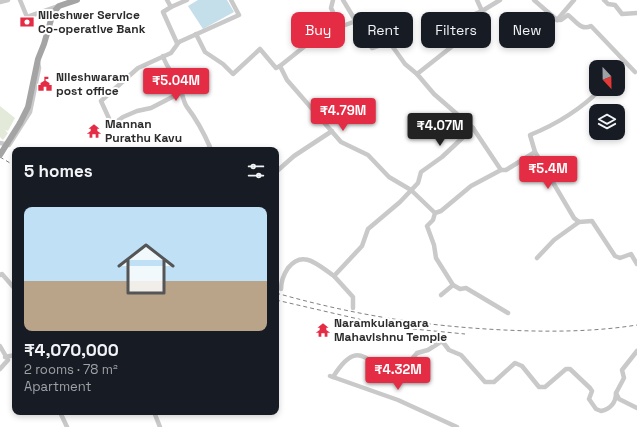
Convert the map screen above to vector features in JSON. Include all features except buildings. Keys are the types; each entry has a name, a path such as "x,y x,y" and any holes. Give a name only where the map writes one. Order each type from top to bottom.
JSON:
{"main road":[{"path":"0,154 28,108 38,59 53,13 59,6 77,0"}],"street":[{"path":"0,2 8,0"},
{"path":"20,0 27,17 59,6"},
{"path":"167,0 171,6"},
{"path":"179,42 177,43 163,12 171,6 187,0"},
{"path":"182,92 151,108 137,110 123,117 112,125 101,101 138,68 171,52 179,42 239,15 231,0"},
{"path":"333,0 331,8 333,12"},
{"path":"344,0 353,15"},
{"path":"477,0 482,11"},
{"path":"417,74 464,37 461,25 465,18 482,11 500,0"},
{"path":"534,0 557,20"},
{"path":"557,20 574,0"},
{"path":"604,0 608,4 615,5 622,14 637,13"},
{"path":"557,20 561,20 568,15 581,27 588,28 592,26 635,72"},
{"path":"196,34 205,52 223,64 233,74 260,49 276,68 302,48"},
{"path":"394,48 405,64 417,74 434,94 473,128 501,170"},
{"path":"163,56 182,92 186,106 202,128 208,147"},
{"path":"0,143 9,145 30,112 39,68 38,59"},
{"path":"280,66 287,80 341,142 368,155 389,177 411,190 435,213"},
{"path":"579,222 574,218 535,152 530,135 563,120 580,109 594,96"},
{"path":"334,276 362,246 368,229 400,202 418,183 421,172 442,157 473,128"},
{"path":"279,169 294,156 332,131"},
{"path":"435,213 441,211 471,186 501,170 506,170 535,152"},
{"path":"435,213 433,220 427,226 434,245 436,258 453,285 460,289 466,288 508,313"},
{"path":"537,258 554,240 579,222 592,221 615,256 620,258 631,254 637,264"},
{"path":"281,289 285,273 297,260 304,258 334,276 353,297 353,308"},
{"path":"0,275 2,274 10,285"},
{"path":"441,295 453,285"},
{"path":"457,427 398,400 331,377 350,356 368,358 396,375 400,373 417,353 428,350 442,341 449,350 461,355 485,382 494,382 515,363 522,366 539,386 545,387 566,369 570,369 590,388 592,391 589,399 590,402 601,411 610,407 616,398 616,393 624,378 622,370 637,351"},
{"path":"0,346 8,360 0,369"},
{"path":"5,357 12,356"},
{"path":"616,393 619,399 637,408"},
{"path":"61,415 67,427"},
{"path":"155,415 160,427"}],"green space":[{"path":"0,106 15,118 8,131 5,130 8,133 3,140 0,137"}],"water":[{"path":"198,0 227,0 234,12 203,29 188,6"}],"railway":[{"path":"0,157 12,164"},
{"path":"279,294 333,308 445,326 504,330 554,331 604,329 637,325"},
{"path":"279,301 393,327 465,334"}],"place":[{"name":"Nileshwer Service Co-operative Bank","path":"27,22"},
{"name":"Nileshwaram post office","path":"45,84"},
{"name":"Mannan Purathu Kavu","path":"94,131"},
{"name":"Naramkulangara Mahavishnu Temple","path":"323,330"}]}
